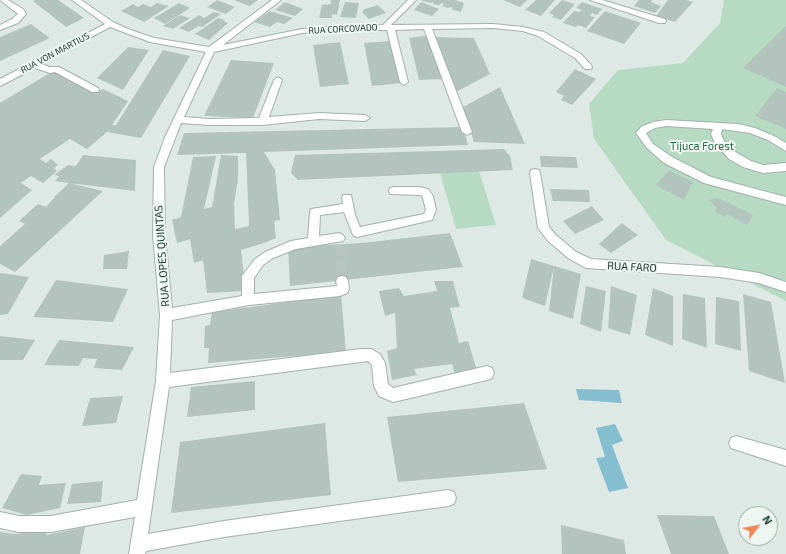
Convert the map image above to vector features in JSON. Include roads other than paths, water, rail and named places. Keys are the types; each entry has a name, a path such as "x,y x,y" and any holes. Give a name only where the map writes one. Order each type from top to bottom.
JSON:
{"street":[{"path":"0,28 15,21 22,14 20,11 3,0"},
{"name":"RUA CORCOVADO","path":"76,0 110,24 125,31 153,40 211,50 302,31 335,28 494,26 523,29 541,34 578,56 588,67"},
{"name":"RUA LOPES QUINTAS","path":"137,549 163,381 166,315 159,235 159,167 178,120 211,50 277,0"},
{"path":"404,82 387,28 412,0"},
{"path":"594,0 662,22"},
{"name":"RUA VON MARTIUS","path":"0,83 110,24"},
{"path":"428,26 467,132"},
{"path":"33,64 50,70 56,69 95,90"},
{"path":"262,122 278,80"},
{"path":"178,120 209,122 262,122 282,118 319,116 365,118"},
{"path":"786,148 771,138 752,130 738,127 666,123 653,125 644,129 641,133 650,146 668,160 708,180 786,201"},
{"path":"718,127 716,134 720,143 733,156 747,164 763,169 786,167"},
{"name":"RUA FARO","path":"535,173 544,228 552,238 572,255 590,264 720,272 759,278 786,287"},
{"path":"249,300 247,284 248,276 259,262 269,255 295,244 340,241 357,232 420,220 428,217 431,210 428,196 424,192 394,191"},
{"path":"313,242 315,212 348,202 357,232"},
{"path":"166,315 249,300 340,291 343,289 342,281"},
{"path":"163,381 361,355 371,355 375,359 378,363 381,386 384,391 393,395 487,373"},
{"path":"736,443 786,458"},
{"path":"137,549 224,529 448,498"},
{"path":"0,520 19,524 51,524 144,507"}],"water":[{"path":"576,389 619,390 622,403 579,400"},
{"path":"615,424 623,441 612,445 628,488 609,492 596,458 605,457 596,428"}],"tunnel":[{"path":"341,245 342,281"}],"park label":[{"name":"Tijuca Forest","path":"702,146"}]}
